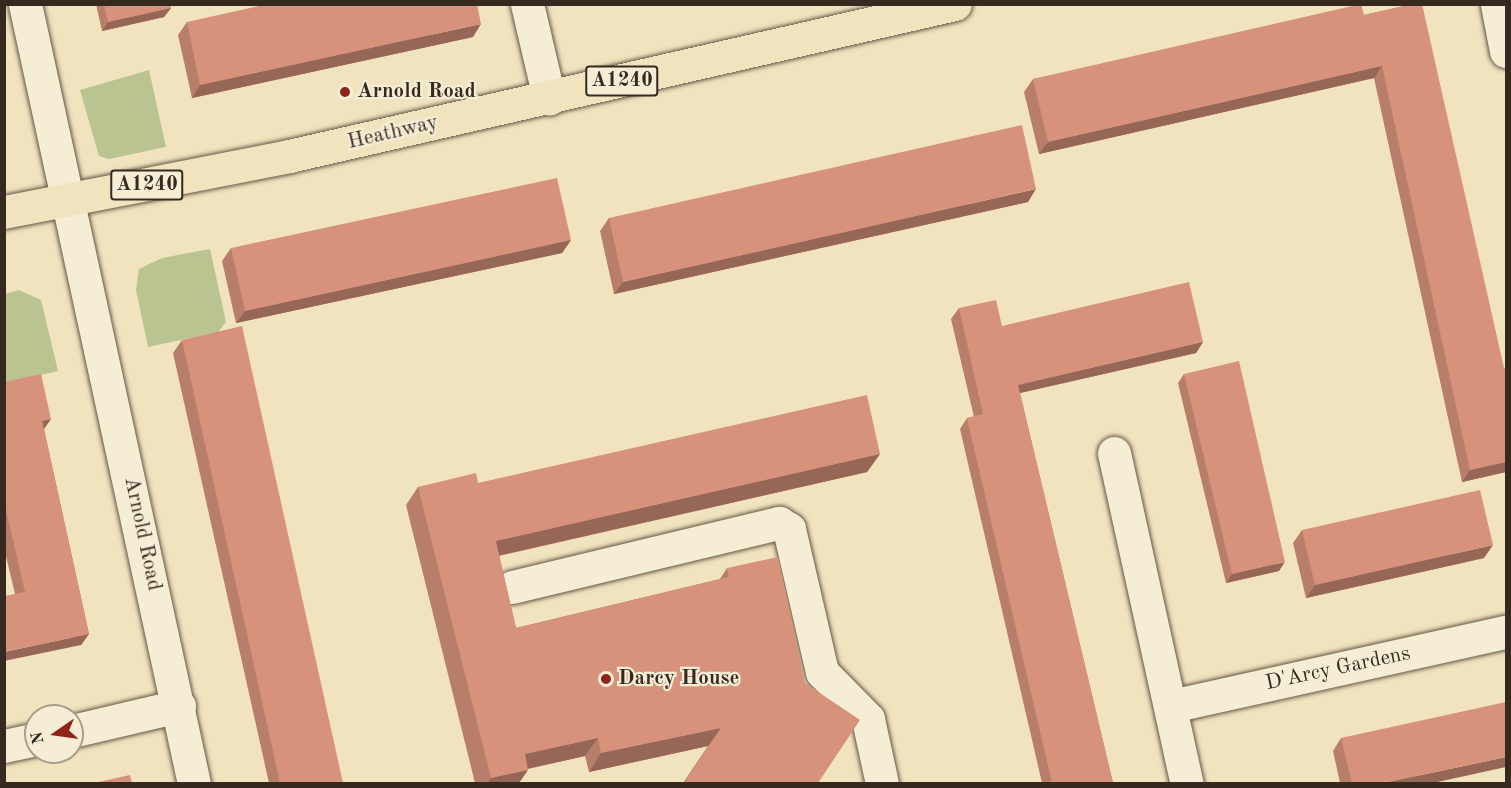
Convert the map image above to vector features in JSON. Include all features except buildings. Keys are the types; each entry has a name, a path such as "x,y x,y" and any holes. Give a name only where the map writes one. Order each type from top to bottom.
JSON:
{"main road":[{"name":"Heathway","path":"4,212 69,201 549,98 955,4"}],"street":[{"name":"Arnold Road","path":"25,4 194,783"},
{"path":"527,4 549,98"},
{"path":"1497,4 1506,51"},
{"path":"1114,453 1187,783"},
{"path":"512,587 779,523 789,529 822,672 868,719 882,783"},
{"name":"D'Arcy Gardens","path":"1171,706 1506,632"},
{"path":"84,728 179,706"},
{"path":"4,746 24,742"}],"green space":[{"path":"149,70 166,147 109,159 99,156 80,90"},
{"path":"210,249 226,322 218,332 148,347 136,290 139,269 162,258"},
{"path":"19,290 41,300 58,371 5,383 5,294"}],"place":[{"name":"Arnold Road","path":"345,92"},
{"name":"Darcy House","path":"606,679"}]}
